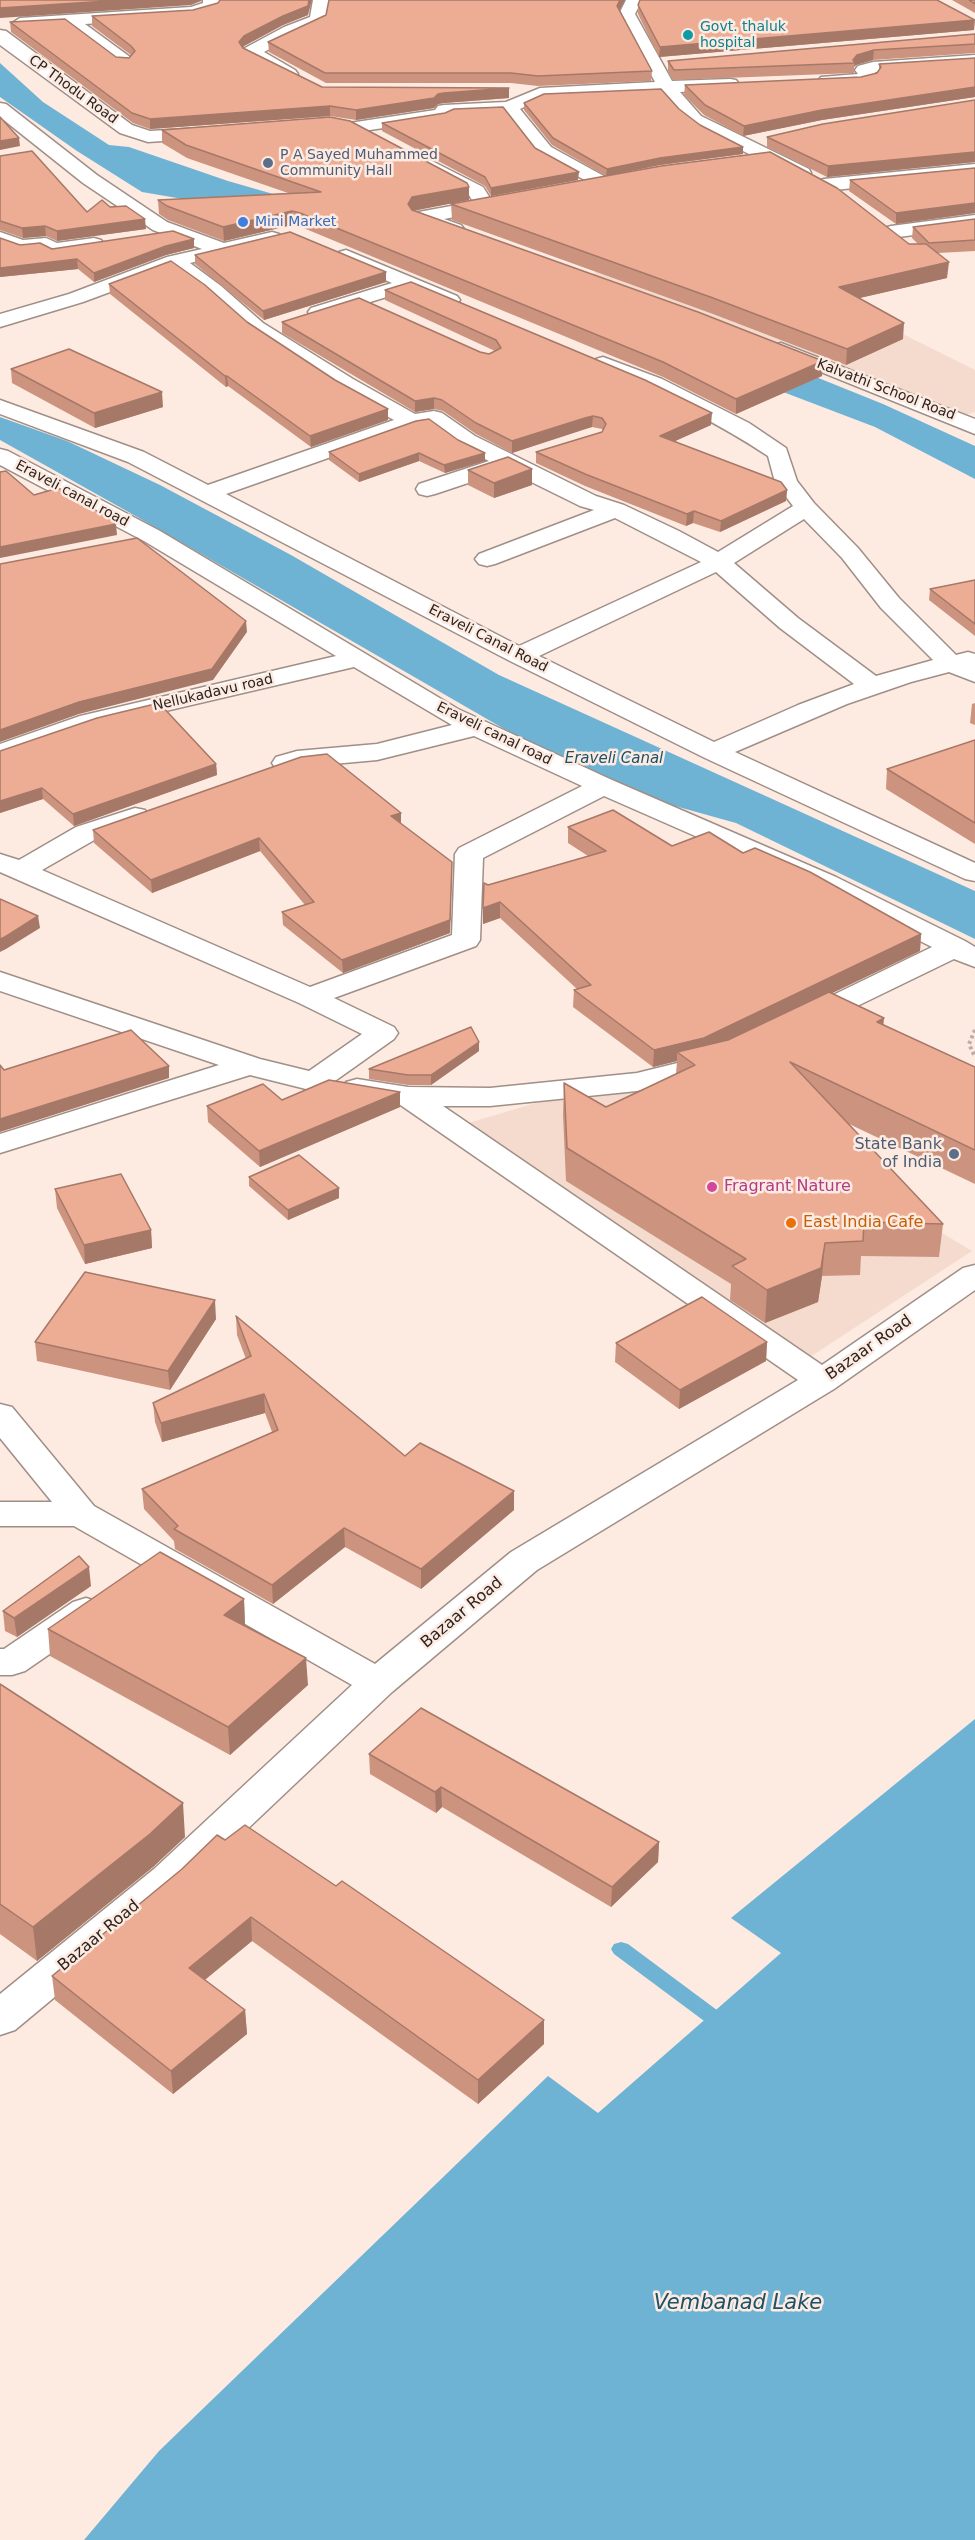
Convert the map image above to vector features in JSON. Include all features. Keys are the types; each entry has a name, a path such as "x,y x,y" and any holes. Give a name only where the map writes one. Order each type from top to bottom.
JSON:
{"street":[{"path":"0,25 193,12 212,6 211,0"},
{"path":"301,80 251,52 290,31 318,20 321,0"},
{"path":"634,0 627,14 667,88 695,120 824,185 843,198"},
{"path":"68,19 124,61"},
{"name":"CP Thodu Road","path":"0,35 126,129 148,137 227,131"},
{"path":"814,81 866,79 869,76 864,70 873,67 975,60"},
{"path":"653,65 675,63"},
{"path":"386,143 348,126 445,114 444,110 540,93 746,83"},
{"path":"510,98 544,151 604,184"},
{"path":"0,108 90,179 160,226 221,249"},
{"path":"742,144 765,139"},
{"path":"32,153 53,149"},
{"path":"738,162 772,158"},
{"path":"416,159 476,191 495,205 420,217 475,236"},
{"path":"824,185 975,171"},
{"path":"571,190 626,179"},
{"path":"872,218 908,246"},
{"path":"891,232 975,221"},
{"path":"142,237 176,232"},
{"path":"0,321 76,298 174,261 293,233"},
{"path":"0,238 21,246 46,243 52,250 109,242"},
{"path":"325,247 472,309"},
{"path":"174,261 214,290 261,330 345,384 412,421"},
{"path":"261,330 411,283"},
{"path":"361,299 393,313"},
{"name":"Kalvathi School Road","path":"760,342 970,420"},
{"path":"580,353 654,384 741,428 777,453 786,482 806,508 850,553 891,603 950,663 975,674"},
{"name":"Eraveli Canal Road","path":"0,407 136,457 519,656 714,752 975,873"},
{"path":"208,493 412,421 434,418 467,441 588,501 616,510 719,562 789,623 873,686"},
{"path":"427,489 541,452"},
{"name":"Eraveli canal road","path":"0,456 152,536 449,714 603,786 826,883 965,953"},
{"path":"0,477 30,471"},
{"path":"519,656 719,562 806,508"},
{"path":"487,559 616,510"},
{"path":"122,543 152,536"},
{"name":"Nellukadavu road","path":"0,753 89,721 359,658"},
{"path":"714,752 805,710 873,686 975,658"},
{"path":"0,723 27,742"},
{"path":"264,771 297,759 377,752 477,727"},
{"path":"309,997 466,940 469,854 603,786"},
{"path":"10,867 86,834 164,806"},
{"path":"10,867 309,997 383,1033 314,1082"},
{"path":"777,1034 965,953"},
{"path":"0,981 249,1065 314,1082 408,1096 490,1097 637,1082 714,1064 745,1049"},
{"path":"0,1144 249,1065"},
{"path":"408,1096 822,1381"},
{"name":"Bazaar Road","path":"0,2018 168,1880 378,1683 524,1561 822,1381 975,1275"},
{"path":"0,1415 133,1578 378,1683"},
{"path":"0,1514 81,1514"},
{"path":"0,1662 12,1662 133,1578"}],"path":[{"path":"975,1030 969,1044 975,1057"}],"shaded area":[{"path":"601,269 858,312 975,370 975,412 961,416 591,275"},
{"name":"Fragrant Nature","path":"690,1082 972,1251 810,1357 465,1124 536,1103"}],"water":[{"path":"0,63 43,102 109,145 129,147 228,181 339,213 704,332 883,404 975,446 975,479 875,427 518,291 294,218 142,192 77,151 0,97"},
{"name":"Eraveli Canal","path":"0,417 67,441 160,485 291,555 499,675 975,891 975,939 736,823 603,786 0,440"},
{"name":"Vembanad Lake","path":"975,1719 975,2540 84,2540 159,2451 548,2076 598,2113 781,1953 731,1918"}],"building":[{"path":"0,0 123,0 0,8"},
{"path":"220,0 309,0 308,6 244,36 239,42 243,48 322,87 509,88 444,93 434,98 356,110 330,106 150,119 132,113 10,22 65,19 116,57 129,58 135,51 131,46 92,16 193,10 218,3"},
{"path":"329,0 620,0 617,6 652,71 538,76 511,73 325,73 268,42 326,15"},
{"path":"640,0 937,0 975,20 660,47 638,5"},
{"path":"975,34 975,44 874,50 857,55 853,60 855,63 674,70 668,61"},
{"path":"975,58 975,87 822,110 744,126 705,105 685,85 861,77 877,73 881,67 879,64"},
{"path":"661,89 679,109 700,125 743,147 660,158 607,169 553,138 524,103 544,94"},
{"path":"975,100 975,152 828,166 767,137 823,124"},
{"path":"503,107 535,148 579,172 491,188 485,177 382,123 445,113 454,109"},
{"path":"0,117 19,138 0,141"},
{"path":"330,117 350,121 467,183 469,187 412,197 408,204 412,210 698,312 823,361 736,399 663,362 300,213 292,211 223,227 167,206 158,200 321,192 186,145 162,130"},
{"path":"32,151 87,212 102,200 110,207 126,206 145,219 57,231 45,226 22,228 0,221 0,156"},
{"path":"770,152 837,188 909,244 926,244 949,262 839,287 904,323 847,349 713,298 451,204 661,166"},
{"path":"975,168 975,203 896,213 850,180"},
{"path":"975,219 975,240 929,243 913,227"},
{"path":"173,231 194,239 166,246 94,273 77,259 0,268 0,238 20,245 40,243 52,249"},
{"path":"290,232 386,272 263,311 195,255"},
{"path":"171,261 205,285 247,322 335,380 388,409 310,436 225,376 109,284"},
{"path":"411,282 645,380 712,413 660,436 781,482 787,490 721,521 694,511 687,514 536,452 602,432 606,424 602,418 593,416 585,418 512,441 476,423 442,400 434,398 415,401 282,322 359,298 480,352 489,354 501,348 496,340 385,290"},
{"path":"69,349 162,392 94,413 11,369"},
{"path":"429,419 458,440 485,453 444,465 419,453 359,474 329,452 416,421"},
{"path":"508,457 532,469 494,483 468,470"},
{"path":"6,471 34,495 58,488 81,500 116,524 0,547 0,472"},
{"path":"137,538 246,621 212,669 79,702 0,730 0,564"},
{"path":"975,580 975,624 930,589"},
{"path":"159,703 216,764 73,814 42,788 0,801 0,751 97,718"},
{"path":"975,740 975,823 887,769"},
{"path":"327,754 401,813 391,816 452,862 450,920 342,960 282,912 314,902 259,838 151,880 93,830 301,757"},
{"path":"613,810 672,846 709,832 743,853 755,848 810,872 921,934 704,1038 654,1050 574,990 591,985 500,902 483,908 484,883 488,885 606,851 568,827"},
{"path":"0,899 38,916 0,939"},
{"path":"829,992 884,1018 877,1022 975,1067 975,1150 790,1062 943,1224 864,1222 863,1241 825,1243 821,1268 767,1290 732,1266 746,1259 567,1148 564,1083 606,1107 695,1065 677,1052 728,1040"},
{"path":"471,1027 479,1042 431,1075 408,1075 369,1069"},
{"path":"131,1030 169,1066 0,1119 0,1065 4,1070"},
{"path":"329,1080 400,1092 259,1151 207,1106 263,1084 282,1100"},
{"path":"299,1155 339,1188 288,1210 249,1177"},
{"path":"121,1174 151,1230 84,1245 55,1189"},
{"path":"85,1272 215,1300 168,1371 35,1342"},
{"path":"702,1297 767,1342 680,1390 616,1343"},
{"path":"236,1316 405,1456 420,1443 514,1491 421,1569 344,1528 272,1585 174,1529 178,1526 142,1489 278,1430 264,1394 161,1423 153,1403 251,1356"},
{"path":"160,1552 244,1599 224,1615 306,1658 228,1727 48,1629"},
{"path":"79,1556 89,1567 14,1618 3,1611"},
{"path":"0,1684 183,1803 150,1834 33,1927 0,1904"},
{"path":"421,1708 659,1842 612,1887 441,1787 435,1792 369,1754"},
{"path":"245,1825 336,1886 342,1881 544,2020 478,2080 251,1917 189,1968 245,2010 171,2071 52,1976 182,1869 217,1835 225,1840"}],"waterway":[{"path":"621,1949 726,2027"}],"place":[{"name":"Govt. thaluk hospital","path":"688,35"},
{"name":"P A Sayed Muhammed Community Hall","path":"268,163"},
{"name":"Mini Market","path":"243,222"},
{"name":"State Bank of India","path":"954,1154"},
{"name":"Fragrant Nature","path":"712,1187"},
{"name":"East India Cafe","path":"791,1223"}]}
